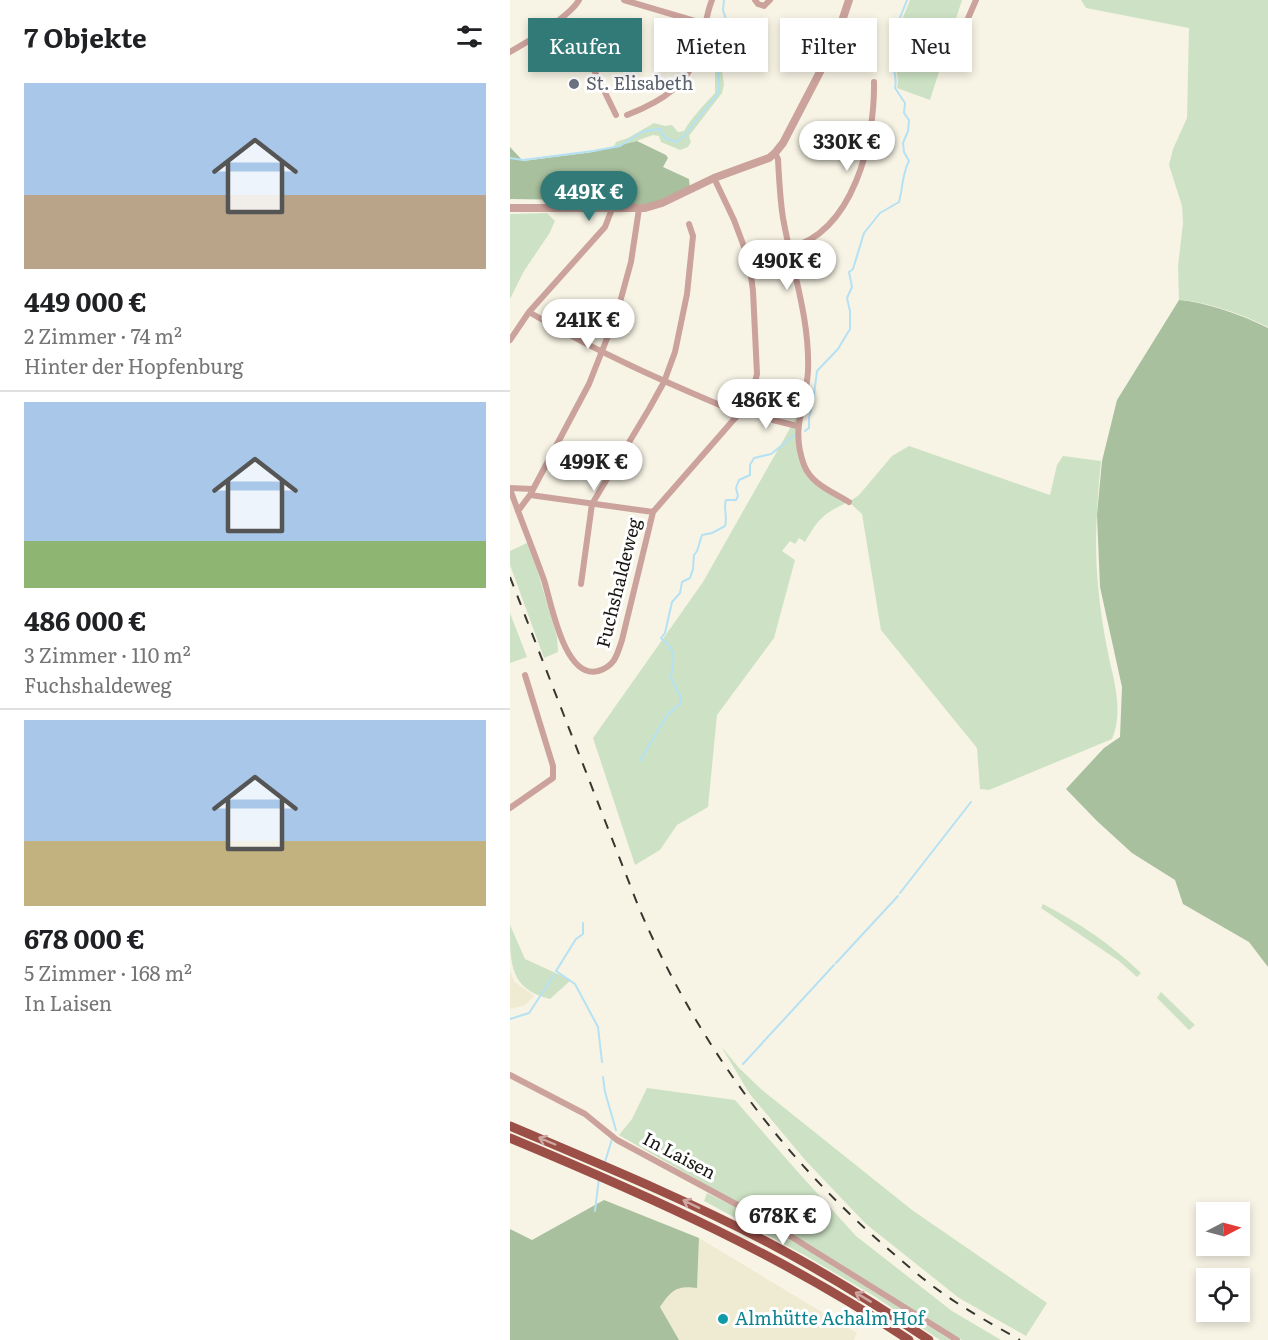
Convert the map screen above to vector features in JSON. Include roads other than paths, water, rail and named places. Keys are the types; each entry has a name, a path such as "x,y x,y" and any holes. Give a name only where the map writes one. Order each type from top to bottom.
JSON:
{"highway":[{"path":"510,1126 717,1216 803,1261 929,1340"},
{"path":"510,1138 686,1214 771,1256 836,1293 909,1340"}],"street":[{"path":"562,18 575,8 579,0"},
{"path":"624,0 685,18"},
{"path":"707,18 712,0"},
{"path":"755,0 764,6 770,0"},
{"path":"510,208 639,209 662,203 714,178 759,163 775,153 783,143 834,45 849,0"},
{"path":"968,18 976,0"},
{"path":"510,52 528,40"},
{"path":"595,72 616,115"},
{"path":"627,115 649,107 666,97 689,72"},
{"path":"789,248 813,239 822,232 836,216 862,168 878,102 874,82"},
{"path":"775,153 778,159 783,216 806,324 807,375 797,426 799,448 805,468 818,484 849,502"},
{"name":"Fuchshaldeweg","path":"518,510 544,581 559,636 573,659 587,670 595,672 601,670 615,661 622,640 652,512 750,401 757,374 753,291 749,260 734,220 714,178"},
{"path":"510,340 529,312 605,227 612,209"},
{"path":"518,510 531,492 589,384 616,313 631,262 639,209"},
{"path":"581,584 592,504 664,382 675,352 687,294 693,236 689,224"},
{"path":"529,312 600,352 739,413"},
{"path":"750,401 773,420 797,426"},
{"path":"518,510 510,489 652,512"},
{"path":"510,808 553,778 553,766 525,675"},
{"name":"In Laisen","path":"510,1075 585,1114 617,1140 758,1216 957,1340"}],"waterway":[{"path":"510,158 523,160 620,146 644,131 660,129 665,138 676,142 684,136 719,92 718,63 729,40 730,32 723,10 724,0"},
{"path":"805,431 809,428 817,371 838,349 850,329 847,298 852,287 849,272 853,269 864,233 880,213 899,202 909,161 904,152 903,143 908,131 909,120 904,113 905,103 895,88 891,55 894,34 907,0"},
{"path":"640,761 667,715 680,704 680,696 671,678 673,652 661,638 665,633 672,602 680,593 682,582 690,578 694,555 702,535 725,526 726,500 736,500 739,480 750,475 750,465 754,458 771,454 795,435"},
{"path":"900,893 971,802"},
{"path":"836,963 898,896"},
{"path":"583,923 583,934 576,939 556,971 575,984 598,1027 602,1062"},
{"path":"743,1064 834,965"},
{"path":"510,1019 529,1013 554,975"},
{"path":"603,1077 616,1130"},
{"path":"605,1162 612,1139"},
{"path":"595,1211 599,1178"}],"railway":[{"path":"510,577 639,908 685,1001 711,1045 771,1129 841,1205 917,1274 972,1313 1020,1340"}],"place":[{"name":"St. Elisabeth","path":"574,84"},
{"name":"Almhütte Achalm Hof","path":"723,1319"}]}
